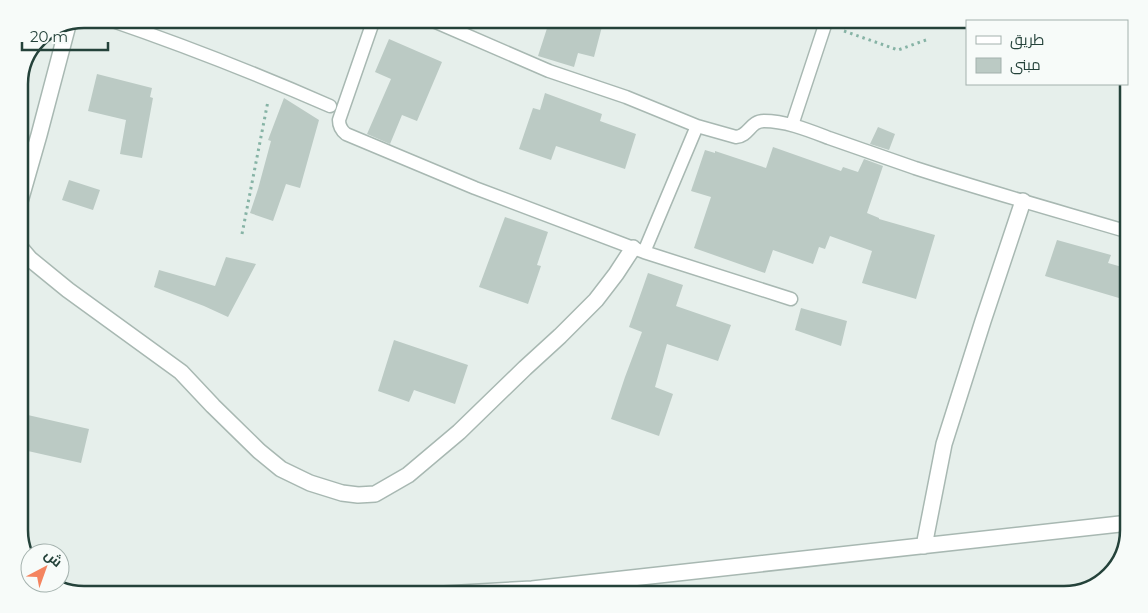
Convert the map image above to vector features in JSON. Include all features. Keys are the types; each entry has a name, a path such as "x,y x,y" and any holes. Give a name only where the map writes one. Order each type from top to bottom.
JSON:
{"street":[{"path":"28,174 67,31"},
{"path":"924,546 944,444 1023,201"},
{"path":"28,257 68,290 181,372 260,451 281,469 310,483 342,494 358,495 375,494 408,475 459,432 596,300 638,250"},
{"path":"559,586 1120,524"}],"lane":[{"path":"133,28 272,81 330,106"},
{"path":"371,28 339,120 342,130 353,137 475,188 638,250 791,299"},
{"path":"450,28 550,71 626,97 697,126 741,137 758,121 792,125 915,168 1120,229"},
{"path":"792,125 824,28"},
{"path":"638,250 697,126"}],"path":[{"path":"841,28 898,50 926,40"},
{"path":"242,234 272,81"}],"building":[{"path":"547,28 602,28 594,57 578,53 574,67 538,56"},
{"path":"389,39 442,62 417,121 402,115 390,144 367,134 391,79 375,72"},
{"path":"97,74 152,88 150,97 153,98 142,158 120,154 126,120 88,111"},
{"path":"545,93 602,114 600,121 636,134 625,169 556,146 551,160 519,149 533,108 540,110"},
{"path":"284,98 319,120 300,188 286,184 273,221 250,213 271,141 268,140"},
{"path":"878,127 895,134 889,150 870,144"},
{"path":"773,147 841,171 843,167 858,172 864,159 883,166 867,213 879,219 935,235 916,299 862,283 872,251 830,236 825,249 819,247 813,264 773,250 765,273 694,248 711,197 691,191 705,150 715,153 715,151 766,168"},
{"path":"69,180 100,190 93,210 62,200"},
{"path":"505,217 548,232 537,265 541,266 528,304 479,287"},
{"path":"1057,240 1111,255 1108,263 1120,266 1120,298 1045,276"},
{"path":"226,257 256,264 228,317 154,287 159,270 215,286"},
{"path":"648,273 683,285 676,306 731,325 718,361 667,344 655,387 673,394 659,436 611,419 642,332 629,327"},
{"path":"801,308 847,321 841,346 795,330"},
{"path":"394,340 468,365 455,404 414,390 409,402 378,391"},
{"path":"28,415 89,429 81,463 28,451"}]}
